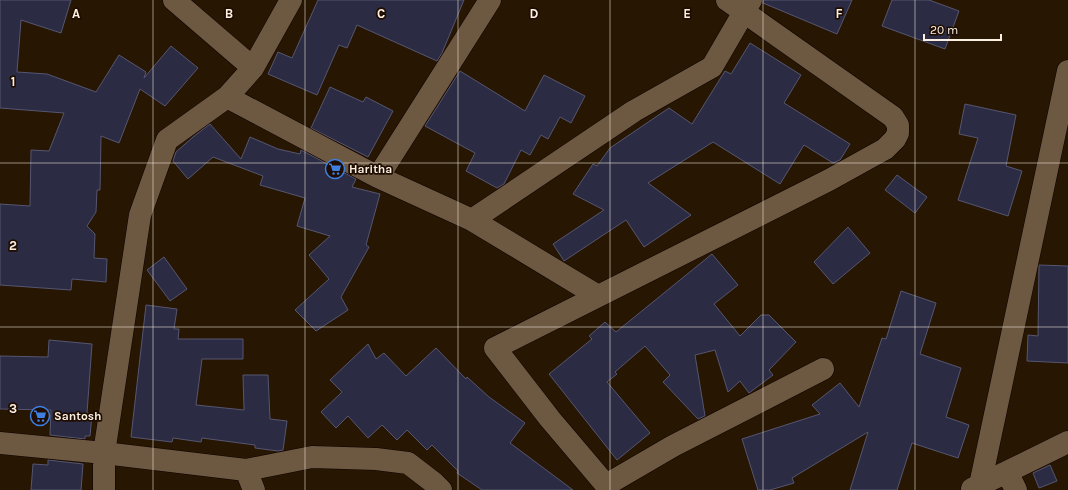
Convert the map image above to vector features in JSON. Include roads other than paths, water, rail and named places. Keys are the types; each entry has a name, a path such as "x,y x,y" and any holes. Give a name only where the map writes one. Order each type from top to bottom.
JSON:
{"street":[{"path":"174,0 253,68"},
{"path":"104,490 104,453 140,216 167,140 227,97 253,68 291,0"},
{"path":"378,177 490,0"},
{"path":"727,0 748,6 893,118 898,125 898,133 895,139 885,149 829,180 495,348 550,420 607,488 673,446 823,369"},
{"path":"472,220 634,111 712,67 748,6"},
{"path":"1068,71 974,488 1012,481 1068,442"},
{"path":"227,97 378,177 472,220 598,296"},
{"path":"0,443 104,453 250,480 312,457 376,459 408,463 434,482 441,490"}],"place":[{"name":"Haritha","path":"335,169"},
{"name":"Santosh","path":"40,416"}]}
